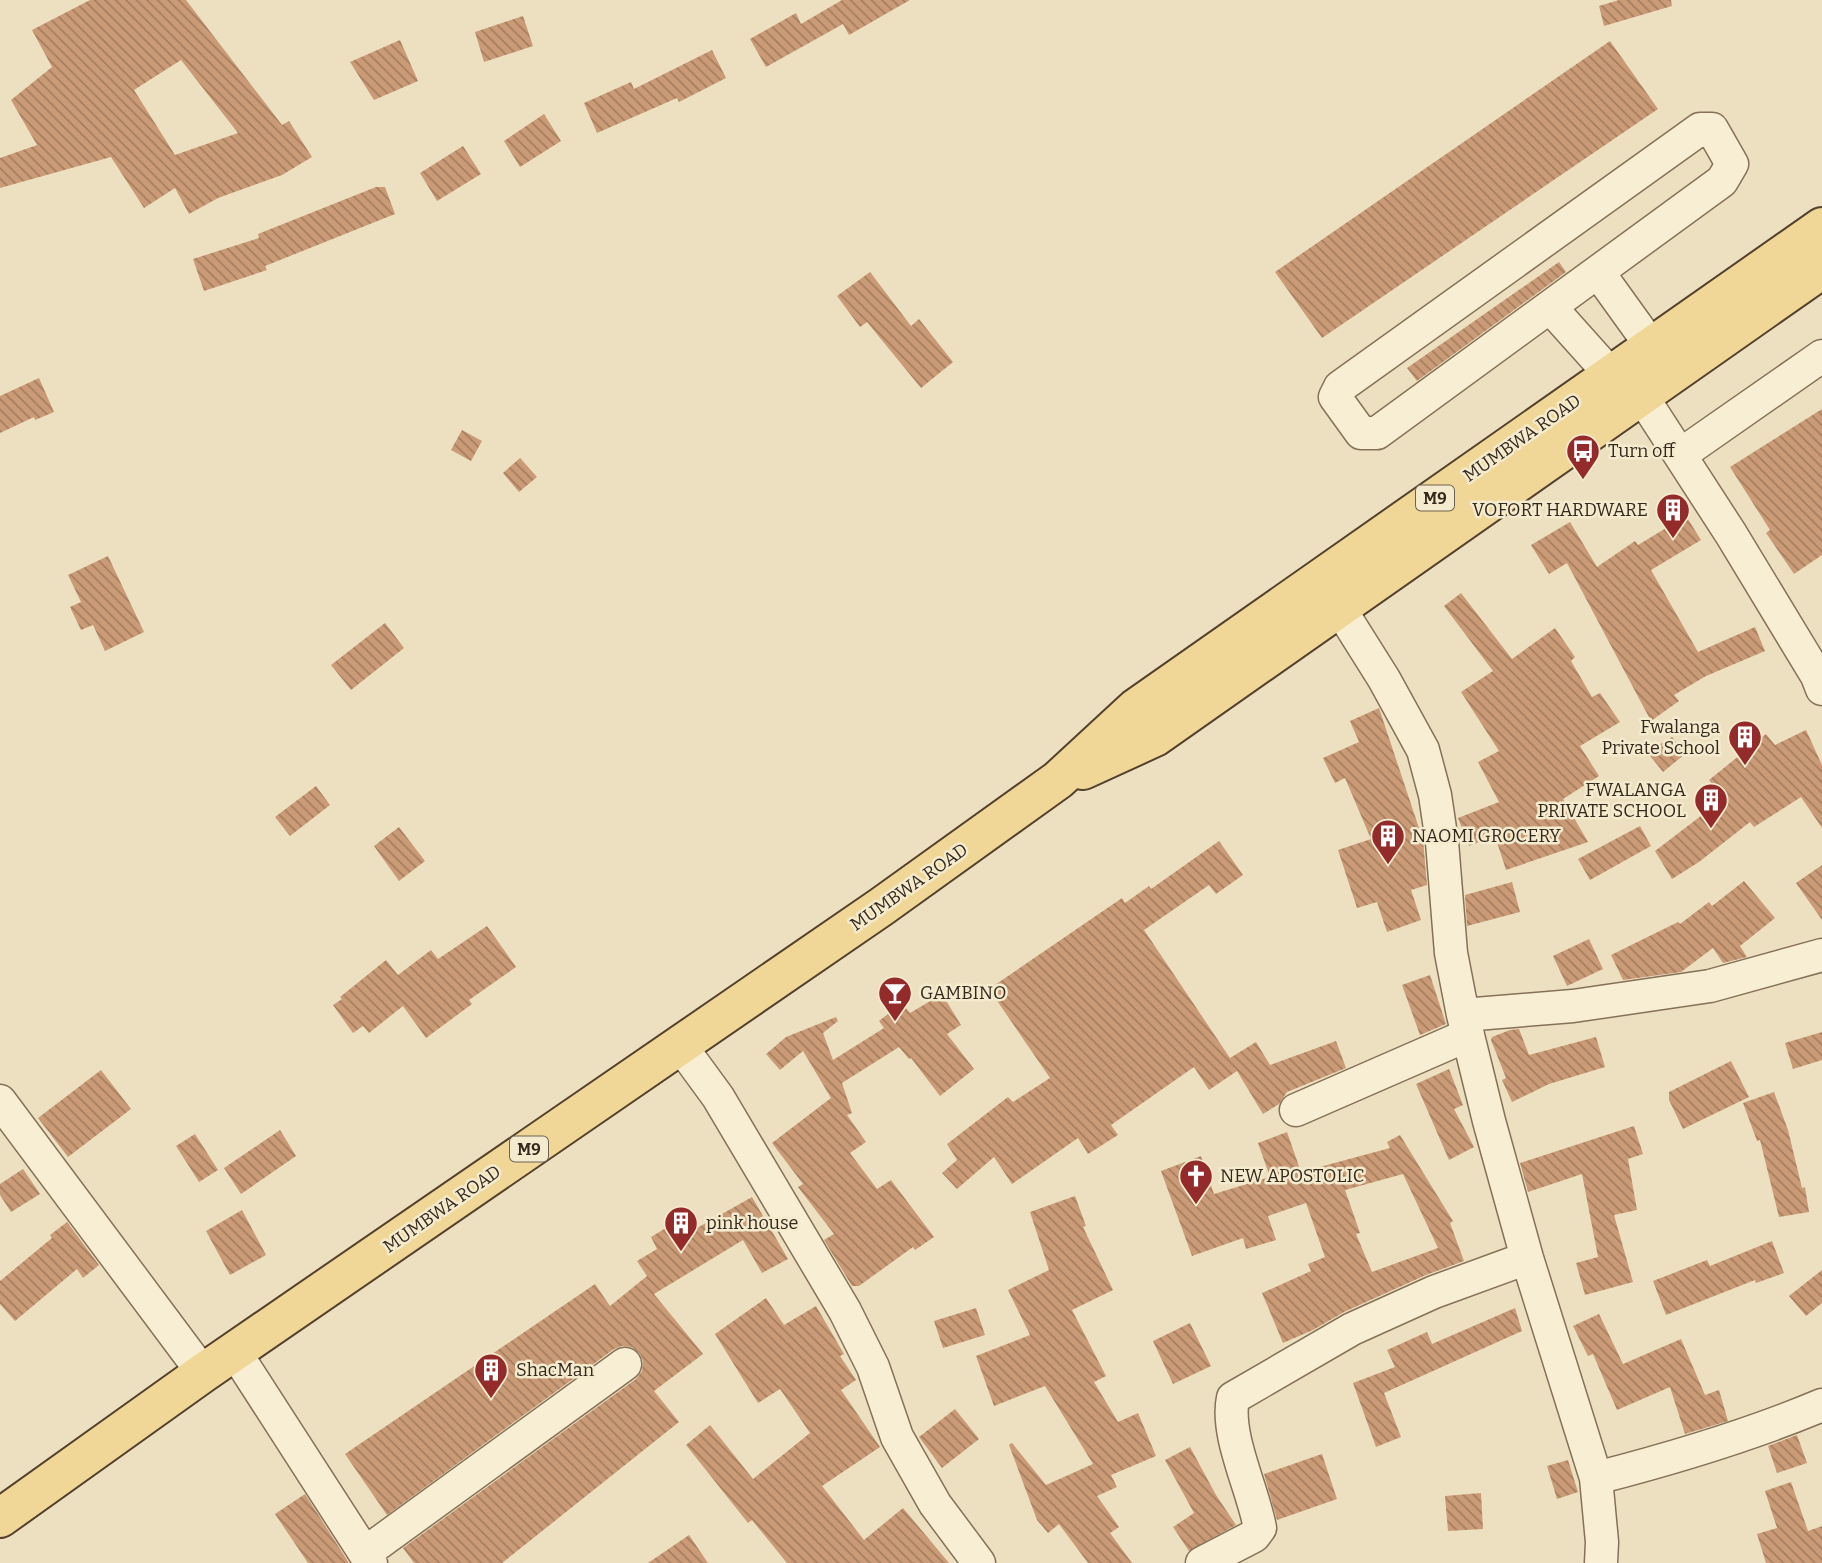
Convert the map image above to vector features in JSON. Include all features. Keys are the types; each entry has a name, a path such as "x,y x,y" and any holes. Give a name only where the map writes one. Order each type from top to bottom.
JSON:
{"main road":[{"name":"MUMBWA ROAD","path":"1058,780 1155,737 1340,609 1632,371 1822,227"},
{"name":"MUMBWA ROAD","path":"0,1518 203,1373 881,908 1058,780 1136,708 1632,371 1822,269"}],"street":[{"path":"1700,129 1712,130 1732,164 1722,181 1598,272 1377,433 1361,433 1335,397 1340,387 1700,129"},
{"path":"1598,272 1632,371 1679,455 1731,534 1817,676 1822,689"},
{"path":"1551,308 1632,371"},
{"path":"1679,455 1822,356"},
{"path":"1340,609 1384,679 1423,750 1435,795 1442,842 1451,953 1465,1025 1527,1258 1596,1478 1602,1542 1601,1563"},
{"path":"1296,1110 1465,1025 1710,986 1822,956"},
{"path":"680,1045 718,1097 838,1299 873,1367 897,1437 935,1504 979,1563"},
{"path":"0,1101 203,1373"},
{"path":"1202,1563 1254,1536 1260,1528 1233,1430 1230,1412 1233,1398 1352,1329 1434,1292 1527,1258"},
{"path":"234,1352 368,1558 625,1364"},
{"path":"1596,1478 1760,1431 1822,1405"}],"building":[{"path":"90,0 186,0 282,125 289,121 312,157 282,175 218,198 189,214 175,188 144,208 111,157 0,188 0,158 37,145 11,100 52,67 32,30","holes":["181,60 238,133 175,155 134,90"]},
{"path":"842,0 910,0 849,35 843,24 766,67 750,39 796,13 801,24"},
{"path":"1619,0 1671,0 1672,6 1604,26 1599,6"},
{"path":"523,16 533,46 484,62 475,32"},
{"path":"400,40 418,81 374,100 350,62"},
{"path":"1610,41 1658,109 1322,338 1275,272"},
{"path":"712,50 726,78 679,102 677,98 597,133 584,103 631,82 634,89"},
{"path":"544,114 561,141 520,167 504,141"},
{"path":"463,146 481,174 437,201 420,173"},
{"path":"376,187 385,187 395,214 265,266 267,270 204,291 193,259 259,238 258,234"},
{"path":"1559,262 1566,272 1417,381 1407,368"},
{"path":"870,272 911,326 919,319 953,362 921,388 867,322 860,327 837,296"},
{"path":"39,378 54,412 35,420 34,417 0,433 0,396"},
{"path":"1822,409 1822,555 1794,574 1766,533 1770,530 1730,467"},
{"path":"462,430 482,441 471,461 451,450"},
{"path":"520,458 537,477 519,492 503,473"},
{"path":"1686,516 1701,540 1651,570 1698,652 1755,627 1765,651 1706,676 1674,695 1679,701 1651,721 1567,563 1549,574 1531,545 1570,522 1597,567 1635,541 1638,545"},
{"path":"108,556 144,632 105,651 93,625 81,630 70,607 81,602 68,575"},
{"path":"1461,593 1512,659 1555,628 1575,657 1571,661 1592,697 1600,693 1620,722 1580,746 1599,776 1563,799 1588,842 1506,870 1495,836 1469,846 1458,818 1499,802 1478,762 1499,751 1461,692 1493,671 1444,606"},
{"path":"385,623 404,648 351,690 331,665"},
{"path":"1379,708 1423,840 1427,885 1411,890 1421,920 1387,932 1377,902 1357,908 1338,850 1371,839 1345,778 1335,783 1323,758 1359,742 1350,721"},
{"path":"1806,730 1822,765 1822,828 1801,797 1754,827 1750,822 1699,862 1672,879 1655,851 1723,799 1709,780 1766,734 1775,745"},
{"path":"1672,737 1685,754 1663,772 1647,752"},
{"path":"316,786 330,805 290,836 275,817"},
{"path":"1640,826 1651,846 1590,880 1578,859"},
{"path":"399,827 425,861 399,881 374,846"},
{"path":"1219,841 1243,875 1216,894 1209,885 1144,930 1230,1058 1256,1042 1270,1065 1336,1041 1346,1068 1287,1092 1279,1104 1263,1114 1237,1071 1209,1090 1194,1067 1111,1125 1118,1135 1088,1154 1078,1138 1012,1184 994,1157 957,1189 942,1173 957,1160 947,1144 1008,1097 1013,1102 1050,1078 989,989 1122,898 1125,903 1149,886 1151,889"},
{"path":"1822,865 1822,920 1796,883"},
{"path":"1744,881 1775,918 1740,946 1747,957 1723,963 1713,948 1681,972 1623,980 1611,955 1678,922 1680,924 1709,902 1712,906"},
{"path":"1512,882 1520,912 1467,926 1465,895"},
{"path":"487,926 516,967 469,1000 472,1004 426,1038 403,1006 369,1033 363,1026 353,1033 333,1005 386,960 398,975 431,950 438,959"},
{"path":"1589,939 1603,969 1567,986 1553,956"},
{"path":"1430,975 1446,1024 1420,1035 1402,985"},
{"path":"942,994 961,1025 947,1034 974,1069 940,1096 911,1058 899,1047 842,1083 852,1113 847,1115 866,1142 850,1153 877,1189 891,1180 934,1237 915,1250 913,1247 859,1286 852,1286 824,1240 834,1234 798,1187 803,1184 772,1143 831,1098 803,1051 780,1070 766,1054 786,1037 836,1017 838,1021 823,1033 833,1060 884,1028 879,1021 902,1003 910,1013"},
{"path":"1519,1029 1529,1055 1596,1037 1605,1067 1549,1084 1512,1102 1502,1080 1506,1078 1491,1040 1492,1037"},
{"path":"1822,1032 1822,1060 1793,1069 1785,1043"},
{"path":"1731,1061 1749,1097 1683,1129 1669,1100 1669,1092"},
{"path":"1449,1069 1463,1105 1454,1109 1474,1147 1449,1160 1416,1084"},
{"path":"101,1070 131,1109 68,1157 38,1118"},
{"path":"1774,1092 1788,1130 1802,1188 1805,1187 1809,1212 1779,1217 1760,1140 1757,1141 1743,1103"},
{"path":"1634,1126 1643,1154 1628,1159 1637,1210 1614,1215 1633,1282 1585,1295 1576,1263 1598,1257 1582,1174 1528,1192 1520,1163"},
{"path":"280,1130 296,1156 241,1194 224,1168"},
{"path":"1287,1132 1301,1172 1390,1148 1387,1142 1400,1135 1453,1221 1450,1223 1464,1261 1344,1312 1283,1343 1262,1293 1311,1271 1308,1264 1325,1257 1306,1203 1268,1216 1276,1240 1246,1249 1243,1238 1192,1256 1161,1171 1201,1156 1214,1194 1270,1177 1258,1143","holes":["1403,1174 1438,1248 1372,1272 1356,1234 1360,1233 1345,1190"]},
{"path":"195,1134 218,1170 199,1182 176,1146"},
{"path":"23,1169 40,1194 11,1212 0,1195 0,1184"},
{"path":"1075,1196 1086,1226 1083,1227 1113,1290 1072,1310 1106,1376 1094,1382 1118,1422 1138,1413 1156,1456 1111,1475 1117,1487 1097,1496 1119,1527 1110,1533 1132,1563 1088,1563 1059,1524 1048,1533 1037,1520 1009,1445 1012,1443 1046,1485 1093,1464 1045,1386 994,1406 976,1356 1030,1335 1008,1290 1049,1270 1030,1212"},
{"path":"752,1197 788,1259 762,1273 743,1240 654,1294 703,1354 654,1391 679,1422 502,1563 414,1563 403,1548 636,1379 642,1371 643,1361 640,1354 632,1347 614,1349 387,1515 345,1454 595,1284 610,1306 647,1276 637,1261 657,1249 651,1237 689,1214 697,1228"},
{"path":"242,1210 266,1255 230,1275 206,1231"},
{"path":"67,1222 99,1265 83,1278 77,1269 15,1321 0,1304 0,1281"},
{"path":"1772,1241 1784,1273 1756,1283 1755,1280 1666,1315 1653,1281 1707,1260 1710,1266"},
{"path":"1822,1270 1822,1303 1806,1316 1789,1296"},
{"path":"766,1298 784,1325 816,1306 844,1354 840,1356 856,1380 841,1390 880,1447 822,1486 864,1540 903,1508 949,1563 787,1563 752,1520 748,1523 686,1445 710,1425 753,1479 810,1433 780,1389 758,1403 715,1334"},
{"path":"976,1308 985,1335 943,1348 934,1321"},
{"path":"1515,1308 1522,1331 1384,1393 1401,1437 1376,1447 1353,1383 1395,1367 1387,1350 1427,1332 1432,1344"},
{"path":"1599,1314 1623,1364 1681,1339 1705,1395 1719,1390 1728,1421 1685,1434 1670,1387 1617,1410 1593,1354 1588,1356 1573,1326"},
{"path":"1190,1323 1211,1366 1173,1384 1153,1341"},
{"path":"955,1409 979,1439 942,1468 919,1437"},
{"path":"1797,1435 1807,1463 1777,1473 1768,1446"},
{"path":"1190,1447 1236,1525 1189,1551 1173,1527 1194,1513 1165,1460"},
{"path":"1322,1454 1337,1499 1277,1520 1264,1474"},
{"path":"1568,1460 1578,1492 1557,1499 1547,1466"},
{"path":"1791,1482 1808,1531 1822,1526 1822,1563 1766,1563 1757,1534 1777,1528 1765,1491"},
{"path":"1481,1493 1483,1529 1448,1531 1445,1496"},
{"path":"305,1494 349,1563 308,1563 275,1514"},
{"path":"689,1535 708,1563 648,1563"}],"place":[{"name":"Turn off","path":"1583,481"},
{"name":"VOFORT HARDWARE","path":"1673,540"},
{"name":"Fwalanga Private School","path":"1745,767"},
{"name":"FWALANGA PRIVATE SCHOOL","path":"1711,830"},
{"name":"NAOMI GROCERY","path":"1388,866"},
{"name":"GAMBINO","path":"895,1023"},
{"name":"NEW APOSTOLIC","path":"1196,1206"},
{"name":"pink house","path":"681,1253"},
{"name":"ShacMan","path":"491,1400"}]}
